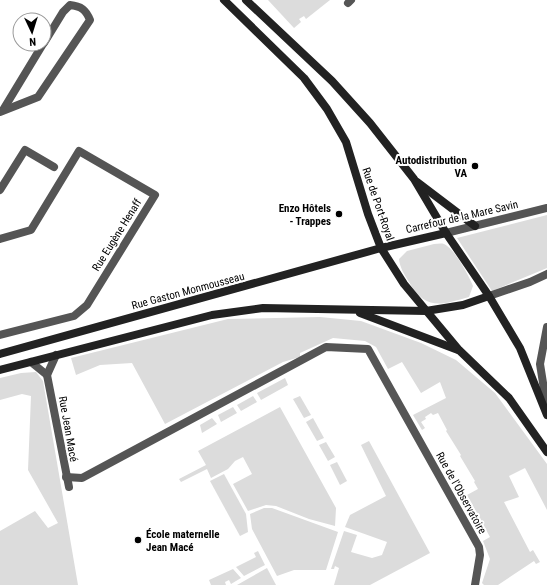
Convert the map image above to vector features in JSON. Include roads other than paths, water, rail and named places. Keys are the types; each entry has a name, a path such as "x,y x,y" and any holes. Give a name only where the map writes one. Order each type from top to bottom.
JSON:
{"main road":[{"name":"Rue de Port-Royal","path":"224,0 304,78 327,109 346,142 368,214 381,248 404,284 459,350 508,398 547,452"},
{"path":"246,0 332,81 370,123 414,179 446,233 489,296 520,348 547,414"},
{"path":"414,179 475,226"},
{"name":"Carrefour de la Mare Savin","path":"381,248 446,233"},
{"name":"Rue Gaston Monmousseau","path":"0,354 381,248"},
{"path":"0,370 212,315 263,308 354,311 426,311 463,304 489,296"},
{"path":"354,311 459,350"}],"street":[{"path":"2,111 38,96 90,20 87,12 78,6 70,5 63,12 52,30"},
{"path":"2,111 38,52"},
{"path":"0,190 24,150 54,168"},
{"name":"Rue Eugène Henaff","path":"0,239 31,230 79,151 155,195 87,305 74,316 0,335"},
{"name":"Carrefour de la Mare Savin","path":"446,233 547,208"},
{"path":"489,296 530,282 547,274"},
{"path":"547,327 540,364 547,408"},
{"name":"Rue de l'Observatoire","path":"66,477 82,478 326,347 368,349 479,547 480,555 475,585"},
{"path":"31,362 47,375 56,355"},
{"name":"Rue Jean Macé","path":"47,375 68,487"}],"place":[{"name":"Autodistribution VA","path":"475,166"},
{"name":"Enzo Hôtels - Trappes","path":"339,214"},
{"name":"École maternelle Jean Macé","path":"138,540"}]}
